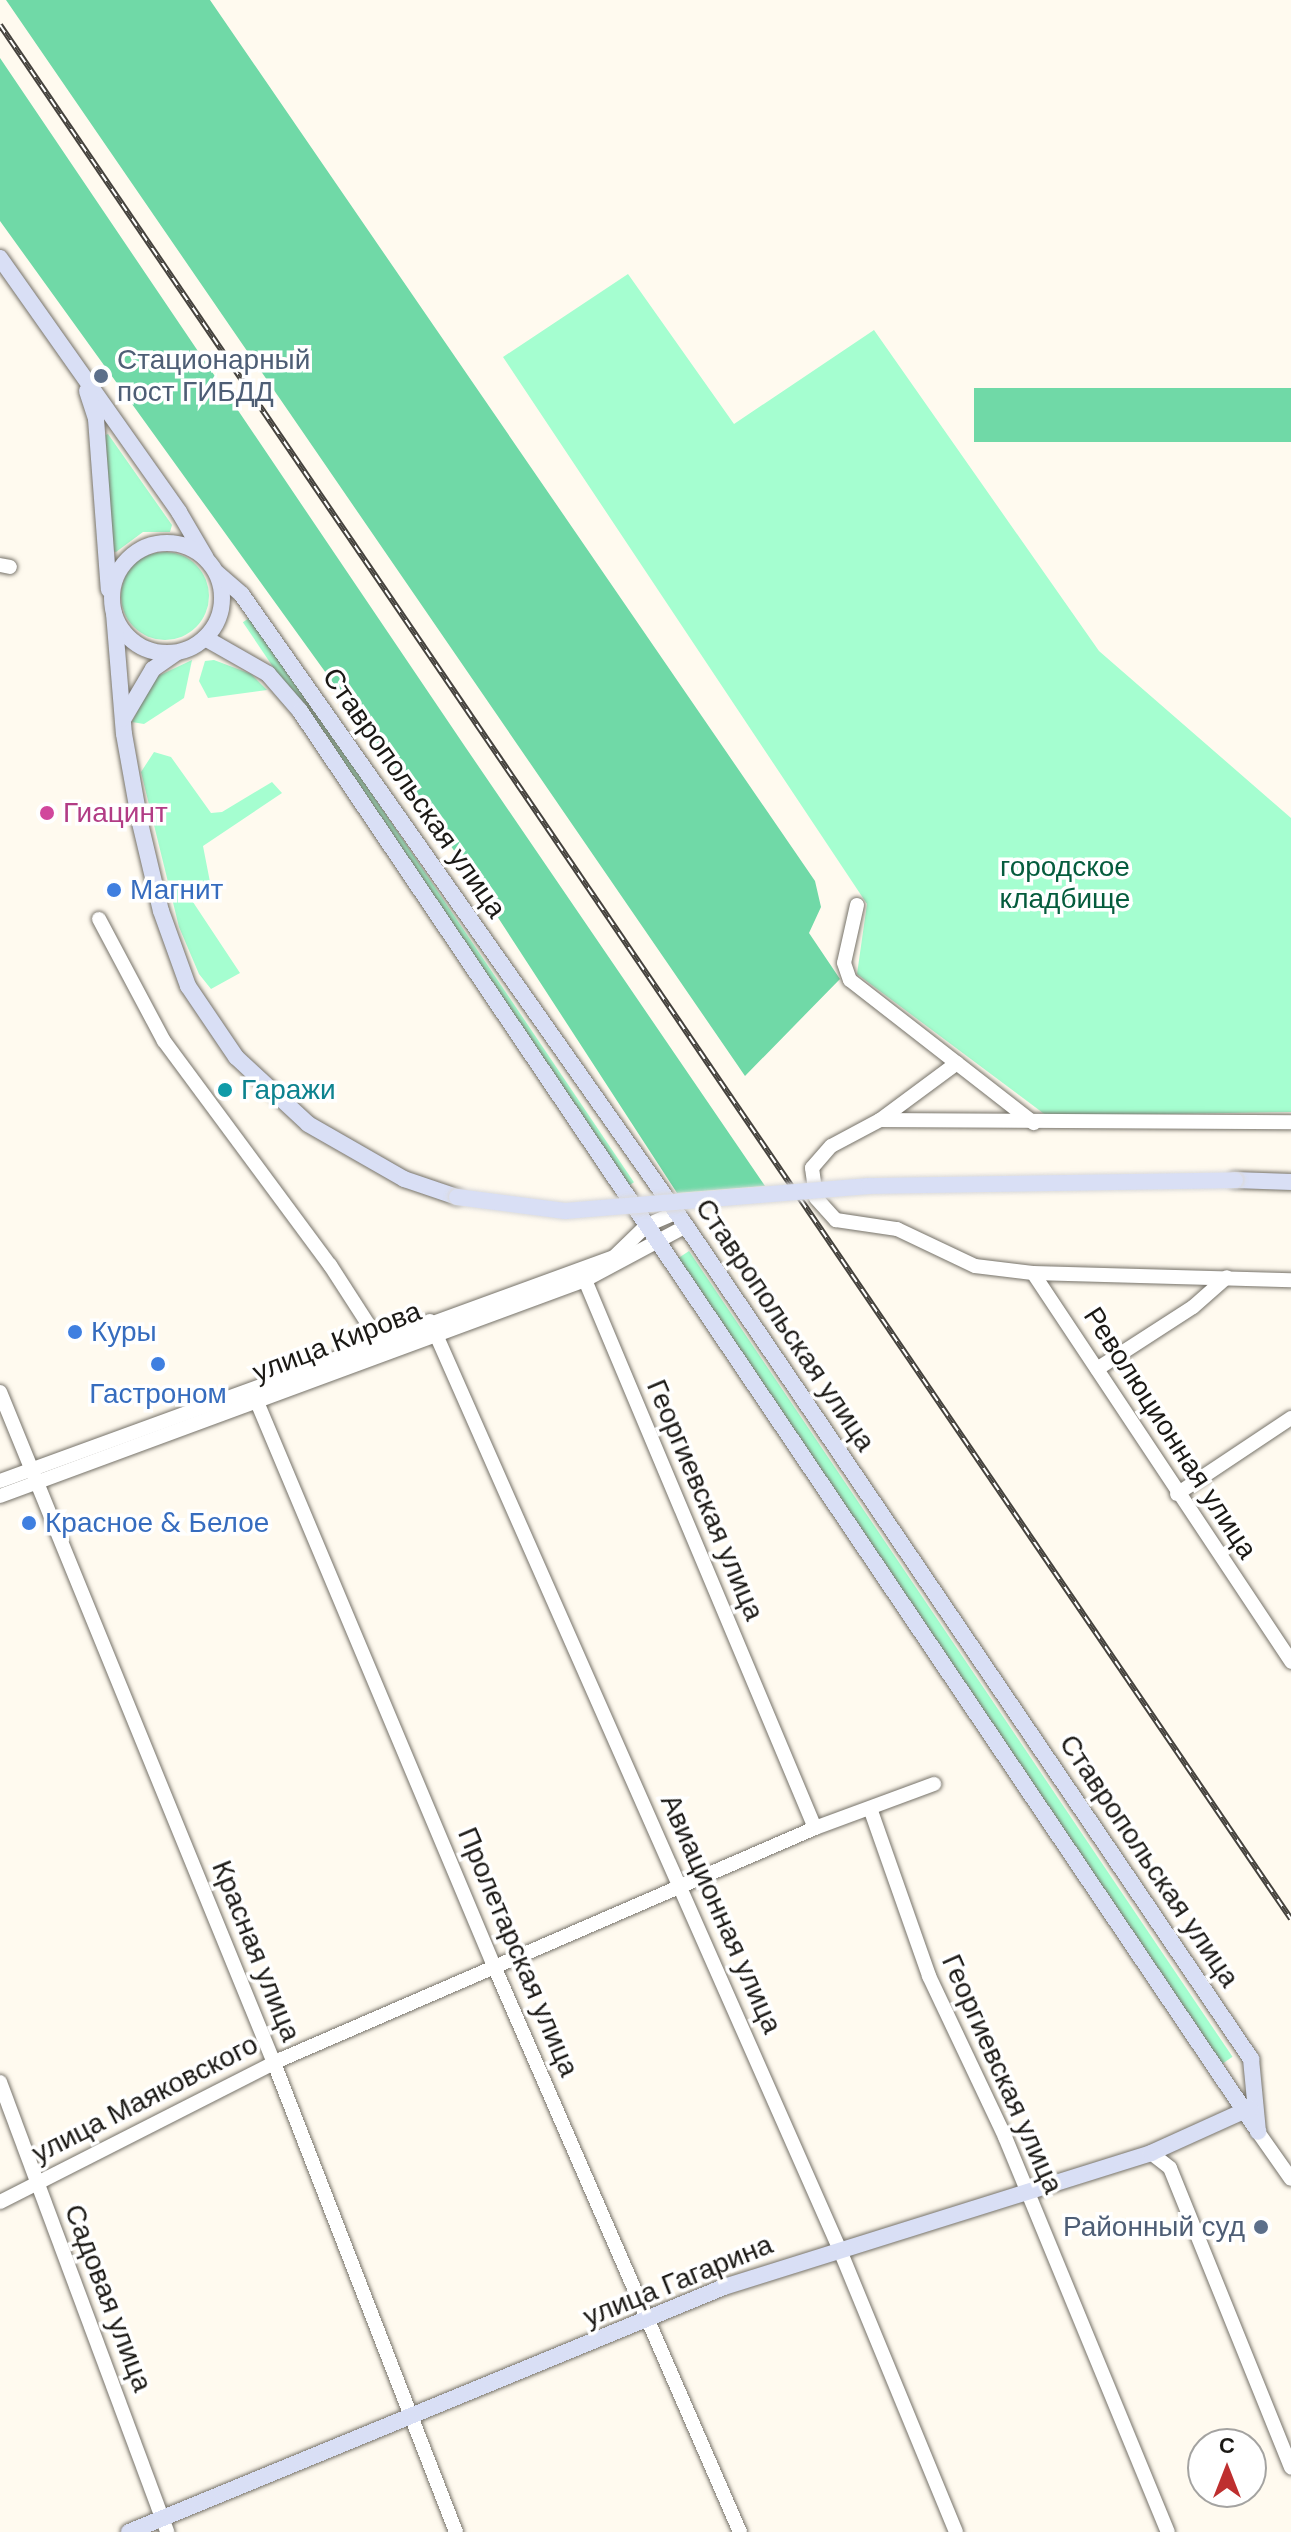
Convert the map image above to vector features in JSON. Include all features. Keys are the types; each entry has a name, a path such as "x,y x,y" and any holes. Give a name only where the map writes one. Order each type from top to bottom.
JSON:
{"main road":[{"path":"0,258 179,512 217,573 223,601 205,638 176,652 153,669 123,719"},
{"path":"85,382 96,419 123,719 140,823 161,911 188,986 210,1023 272,1095 308,1124 404,1179 457,1197 565,1211 869,1186 1235,1180 1291,1182"},
{"path":"112,606 127,559 152,544 181,544 206,558"},
{"name":"Ставропольская улица","path":"217,573 242,595 682,1219 1251,2059 1249,2108"},
{"path":"112,606 138,644 176,652"},
{"name":"Ставропольская улица","path":"205,638 268,674 300,711 651,1232 1249,2108 1258,2132"},
{"name":"улица Гагарина","path":"129,2532 165,2525 650,2319 839,2248 1178,2144 1249,2108"}],"street":[{"path":"857,905 844,963 850,980 1034,1123"},
{"path":"99,919 164,1041 330,1265 379,1341"},
{"path":"957,1063 880,1120 831,1146 812,1168 811,1181 816,1198 836,1220 897,1229 975,1266 1033,1273 1291,1280"},
{"path":"880,1120 1291,1122"},
{"name":"улица Кирова","path":"0,1496 33,1476 255,1395 614,1257 651,1232 682,1219"},
{"name":"улица Кирова","path":"255,1395 379,1341 585,1280 625,1261 651,1232"},
{"name":"Революционная улица","path":"1033,1273 1291,1662"},
{"path":"1097,1369 1193,1307 1227,1277"},
{"name":"Георгиевская улица","path":"585,1280 815,1828"},
{"name":"Авиационная улица","path":"432,1327 839,2248 956,2532"},
{"name":"Красная улица","path":"0,1392 274,2063 456,2532"},
{"name":"Пролетарская улица","path":"255,1395 494,1966 740,2532"},
{"path":"1177,1494 1291,1418"},
{"name":"улица Кирова","path":"0,1481 33,1476"},
{"name":"улица Маяковского","path":"0,2202 274,2063 815,1828 871,1811 934,1784"},
{"name":"Георгиевская улица","path":"871,1811 929,1976 1026,2189 1168,2532"},
{"name":"Садовая улица","path":"0,2082 165,2525"},
{"name":"Ставропольская улица","path":"1258,2132 1291,2179"},
{"path":"1170,2168 1178,2144"},
{"path":"1151,2153 1170,2168 1291,2467"}],"green space":[{"path":"6,0 210,0 815,881 821,907 809,933 840,979 745,1076"},
{"path":"0,58 765,1186 677,1193 458,856 0,221"},
{"name":"городское кладбище","path":"628,274 734,424 874,330 1099,651 1291,818 1291,1112 1047,1116 857,974 867,904 503,357"},
{"path":"974,388 1291,388 1291,442 974,442"},
{"path":"108,434 172,525 170,532 143,532 116,552 110,550 101,437"},
{"path":"165,552 182,555 196,565 206,579 209,596 206,613 196,627 182,637 165,640 148,637 134,627 124,613 121,596 124,579 134,565 148,555"},
{"path":"252,616 634,1182 625,1188 243,622"},
{"path":"192,660 184,698 144,724 132,722 154,678"},
{"path":"214,660 251,674 267,690 208,698 199,681 205,661"},
{"path":"154,752 171,757 211,813 222,812 272,782 282,793 203,846 210,882 189,896 240,973 211,989 199,974 179,927 141,772"},
{"path":"689,1251 1233,2057 1221,2065 677,1259"}],"railway":[{"path":"0,25 1291,1919"}],"place":[{"name":"Стационарный пост ГИБДД","path":"101,376"},
{"name":"Гиацинт","path":"47,813"},
{"name":"Магнит","path":"114,890"},
{"name":"Гаражи","path":"225,1090"},
{"name":"Куры","path":"75,1332"},
{"name":"Гастроном","path":"158,1364"},
{"name":"Красное & Белое","path":"29,1523"},
{"name":"Районный суд","path":"1261,2227"}]}
